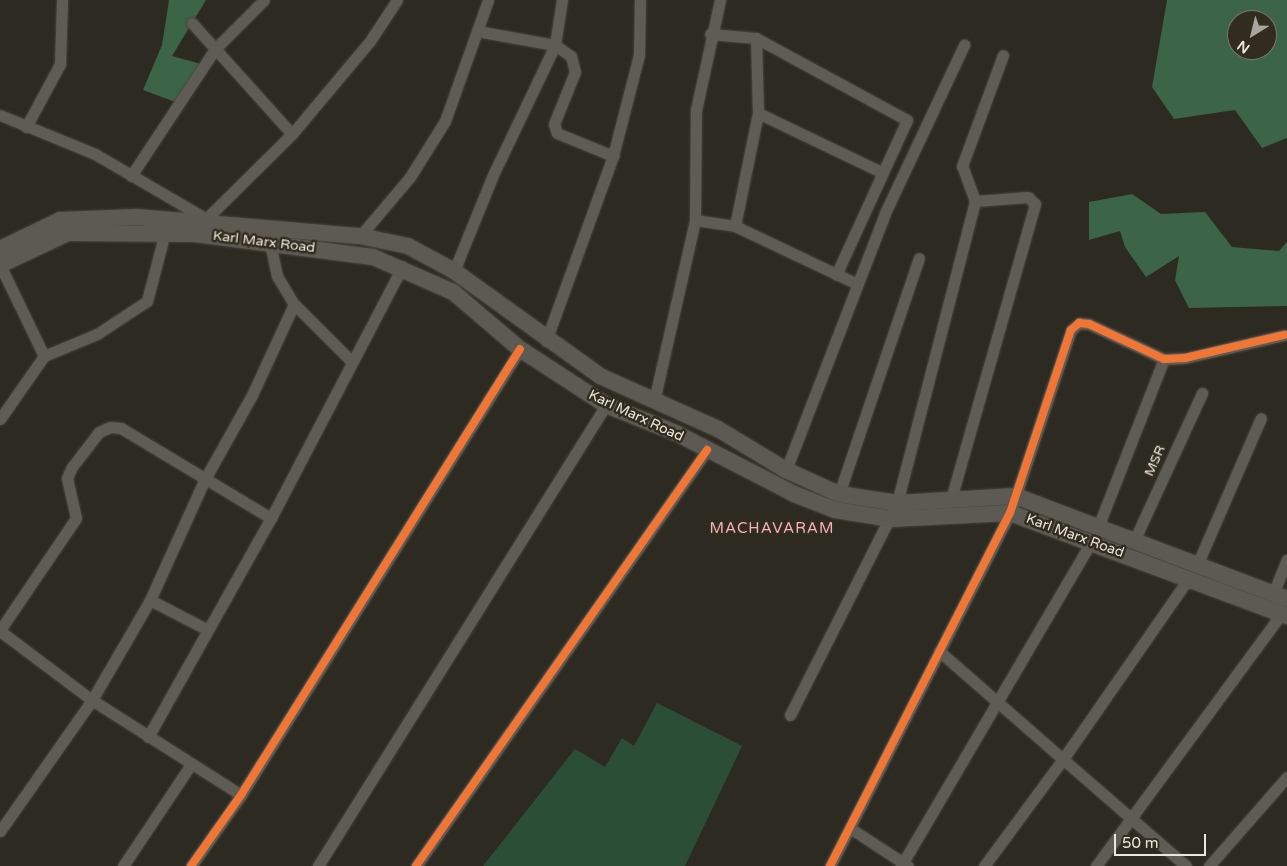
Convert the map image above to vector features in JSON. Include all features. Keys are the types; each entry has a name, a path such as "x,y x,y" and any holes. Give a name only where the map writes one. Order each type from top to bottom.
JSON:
{"main road":[{"name":"Karl Marx Road","path":"0,249 60,220 137,217 214,222 360,236 408,246 454,271 546,341 600,376 718,429 786,470 839,494 897,503 1016,496 1094,534 1282,605"},
{"name":"Karl Marx Road","path":"0,265 68,233 164,236 195,234 373,257 402,266 452,292 520,349 606,405 708,450 835,510 891,519 1010,513 1094,534 1134,541 1193,572"}],"street":[{"path":"26,127 60,64 62,0"},
{"path":"131,176 215,49 264,0"},
{"path":"214,222 292,134 370,41 397,0"},
{"path":"360,236 410,177 445,121 488,0"},
{"path":"454,271 493,175 555,46 562,0"},
{"path":"546,341 613,156 639,55 640,0"},
{"path":"654,401 695,220 696,110 710,34 720,0"},
{"path":"192,23 292,134"},
{"path":"477,31 555,46 575,63 554,124 557,133 613,156"},
{"path":"710,34 756,38 907,120 881,172 836,275"},
{"path":"735,226 758,113 756,38"},
{"path":"786,470 857,284 964,45"},
{"path":"790,715 891,519 897,503 975,201 962,166 1003,55"},
{"path":"758,113 881,172"},
{"path":"0,115 95,154 214,222 234,239"},
{"path":"951,499 1035,204 1028,197 975,201"},
{"path":"695,220 735,226 857,284"},
{"path":"0,419 44,356 97,334 147,301 164,236"},
{"path":"270,243 277,276 294,304 352,362"},
{"path":"839,494 919,258"},
{"path":"0,265 44,356"},
{"path":"148,737 272,518 402,266"},
{"path":"0,831 92,700 150,600 205,479 252,395 294,304"},
{"path":"830,866 1010,513 1071,330 1079,323 1089,324 1164,359 1185,358 1284,335"},
{"path":"191,866 241,796 520,349"},
{"path":"850,828 904,865 1094,534 1164,359"},
{"name":"MSR","path":"1134,541 1202,393"},
{"path":"318,866 606,405"},
{"path":"984,866 1063,759 1193,572 1262,418"},
{"path":"241,796 190,766 92,700 0,630 76,518 67,478 100,432 121,428 272,518"},
{"path":"416,866 708,450"},
{"path":"1096,866 1133,820 1282,605 1287,560"},
{"path":"150,600 208,630"},
{"path":"939,651 1186,866"},
{"path":"123,866 190,766"},
{"path":"1209,866 1287,777"}],"green space":[{"path":"169,0 206,0 172,56 201,64 178,103 143,90 162,45"},
{"path":"1167,0 1287,0 1287,138 1262,148 1235,110 1174,119 1152,87"},
{"path":"1132,194 1161,214 1205,212 1232,247 1279,251 1287,242 1287,306 1189,308 1175,280 1179,256 1146,277 1125,247 1120,231 1089,240 1089,202"},
{"path":"657,703 742,746 685,866 483,866 575,749 605,767 622,738 634,746"}],"cycle path":[{"path":"830,866 1010,513 1071,330 1079,323 1089,324 1164,359 1185,358 1284,335"},
{"path":"191,866 241,795 520,349"},
{"path":"416,866 707,450"}],"district":[{"name":"MACHAVARAM","path":"772,529"}]}
